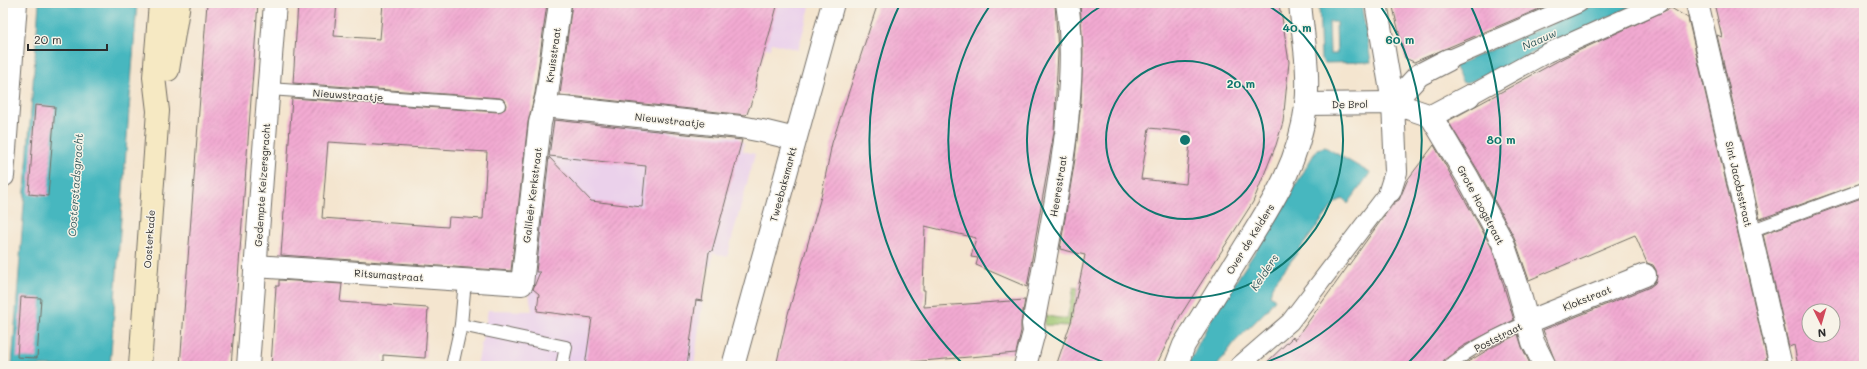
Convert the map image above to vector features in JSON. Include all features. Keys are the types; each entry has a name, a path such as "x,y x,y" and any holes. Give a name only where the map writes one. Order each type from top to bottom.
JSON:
{"main road":[{"name":"Oosterkade","path":"140,366 158,112 154,77 160,3"},
{"name":"Oosterkade","path":"158,112 167,79 179,3"}],"street":[{"path":"3,176 16,3"},
{"name":"Gedempte Keizersgracht","path":"248,366 275,3"},
{"name":"Kruisstraat","path":"545,106 560,3"},
{"name":"Tweebaksmarkt","path":"733,366 833,3"},
{"name":"Heerestraat","path":"1025,366 1034,332 1033,324 1062,166 1070,92 1071,26 1067,3"},
{"name":"Over de Kelders","path":"1176,366 1184,345 1278,193 1294,159 1302,128 1306,104 1306,65 1300,3"},
{"path":"1239,366 1290,322 1390,191 1396,172 1394,103 1376,3"},
{"path":"1394,103 1419,75 1448,60 1579,3"},
{"path":"1394,103 1431,116 1547,54 1659,3"},
{"name":"Sint Jacobsstraat","path":"1697,3 1781,366"},
{"name":"De Brol","path":"1306,104 1394,103"},
{"name":"Nieuwstraatje","path":"545,106 762,130 795,139"},
{"name":"Galileër Kerkstraat","path":"522,284 540,123 545,106"},
{"name":"Grote Hoogstraat","path":"1431,116 1468,178 1503,242 1517,284 1533,342 1545,366"},
{"name":"Ritsumastraat","path":"255,266 465,280 498,276 522,284"},
{"name":"Klokstraat","path":"1528,322 1645,275"}],"lane":[{"name":"Nieuwstraatje","path":"269,90 499,105"},
{"path":"1750,232 1864,189"},
{"path":"452,366 461,325 465,280"},
{"name":"Poststraat","path":"1449,366 1458,358 1509,330 1528,322"},
{"path":"461,325 566,347 562,366"}],"shaded area":[{"path":"601,3 811,3 798,50 772,43 770,49"},
{"path":"551,118 738,137 744,143 743,151 755,154 727,257 713,253 711,266 707,266 694,366 477,366 488,310 532,311 528,288"}],"green space":[{"path":"1074,287 1078,288 1071,323 1072,326 1044,325 1046,316 1067,319"}],"water":[{"name":"Oosterstadsgracht","path":"39,3 137,3 110,366 12,366"},
{"path":"1319,3 1361,3 1371,62 1325,63 1321,59","holes":["1329,22 1336,22 1337,54 1330,54"]},
{"name":"Naauw","path":"1598,3 1639,3 1472,81 1463,83 1454,66"},
{"name":"Kelders","path":"1325,147 1370,173 1348,204 1342,199 1335,203 1272,286 1270,295 1275,299 1266,311 1234,343 1217,366 1187,366 1210,321 1268,232 1317,149"}],"building":[{"path":"207,3 258,3 238,278 231,366 180,366"},
{"path":"298,3 337,3 334,36 380,39 383,3 547,3 535,93 528,122 511,271 281,255 292,98 498,112 505,109 506,105 503,99 500,98 293,83","holes":["328,142 487,152 483,219 449,217 448,227 322,218"]},
{"path":"572,3 778,3 757,78 756,90 747,114 560,95"},
{"path":"878,3 1055,3 1058,52 1054,132 1027,287 976,265 978,258 971,257 976,238 925,226 923,290 925,290 924,307 1025,300 1021,331 1016,353 864,366 776,366 788,314 822,193 832,143"},
{"path":"1080,3 1279,3 1281,11 1289,62 1283,122 1276,145 1253,202 1180,316 1156,366 1056,366 1071,322 1085,255 1060,249 1075,159 1081,101 1083,51","holes":["1149,128 1191,132 1186,184 1141,179"]},
{"path":"1392,3 1553,3 1414,62 1405,58"},
{"path":"1714,3 1864,3 1864,182 1760,219 1717,35 1722,37"},
{"path":"1671,8 1688,18 1767,359 1753,366 1557,366 1543,330 1650,287 1655,283 1657,277 1656,270 1653,265 1647,263 1635,235 1529,280 1514,237 1479,172 1448,121 1565,57"},
{"path":"35,105 55,107 48,196 29,194"},
{"path":"554,120 742,140 712,251 709,252 702,301 696,300 687,366 585,366 592,318 537,311 539,294 533,289 540,272 536,272 549,157 591,201 642,207 646,166 549,156"},
{"path":"1434,145 1492,248 1514,320 1463,346 1444,360 1442,366 1263,366 1293,337 1295,340 1387,212 1395,202 1399,200 1408,179"},
{"path":"1864,197 1864,366 1798,366 1794,345 1789,347 1763,234"},
{"path":"279,280 342,284 340,302 428,308 425,358 383,355 383,366 271,366 276,286 279,286"},
{"path":"21,297 41,298 37,358 17,357"},
{"path":"1518,334 1531,366 1461,366 1491,348"}]}
